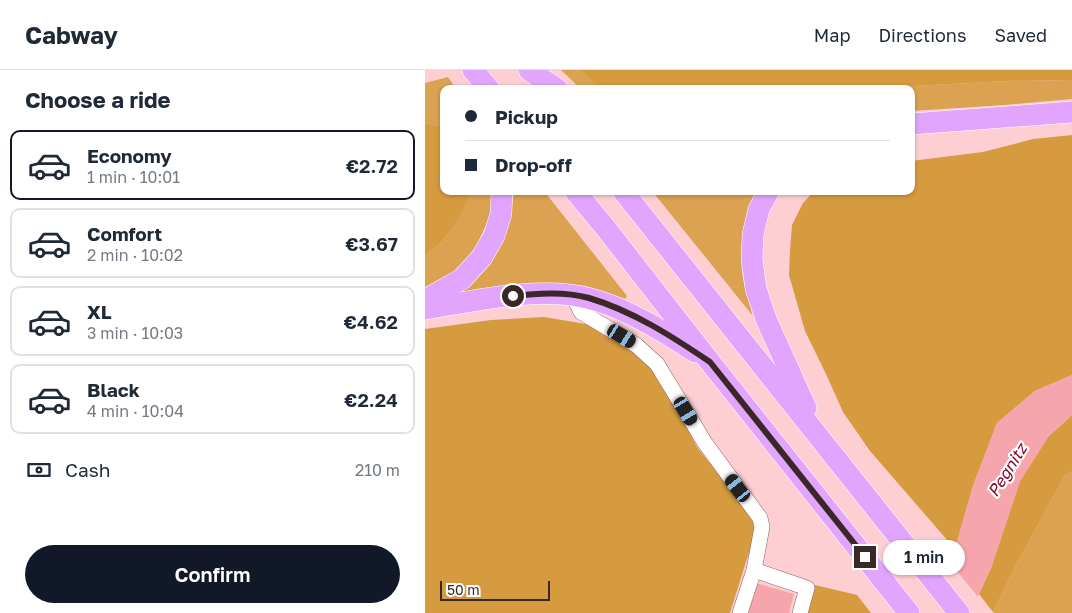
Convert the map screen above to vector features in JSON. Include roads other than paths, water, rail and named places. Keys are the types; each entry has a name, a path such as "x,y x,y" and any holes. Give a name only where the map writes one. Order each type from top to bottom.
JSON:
{"highway":[{"path":"465,70 471,85"},
{"path":"473,70 486,85"},
{"path":"527,70 538,85"},
{"path":"527,70 551,85"},
{"path":"915,124 1072,112"},
{"path":"425,300 462,279 482,257 494,236 501,214 502,195"},
{"path":"578,195 909,613"},
{"path":"626,195 959,613"},
{"path":"767,195 759,208 753,234 752,260 756,289 766,320 819,438"},
{"path":"425,309 527,294 573,295 588,298 621,310 679,341 710,362"}],"lane":[{"path":"573,295 581,312 636,345 657,364 705,443 760,518 762,527 754,570 741,613"},
{"path":"754,570 807,588 800,613"}],"water":[{"name":"Pegnitz","path":"1072,375 1072,415 1048,437 1020,481 991,568 979,594 965,613 912,613 955,549 973,486 997,423 1035,391"},
{"path":"756,583 794,594 789,613 747,613"}]}
